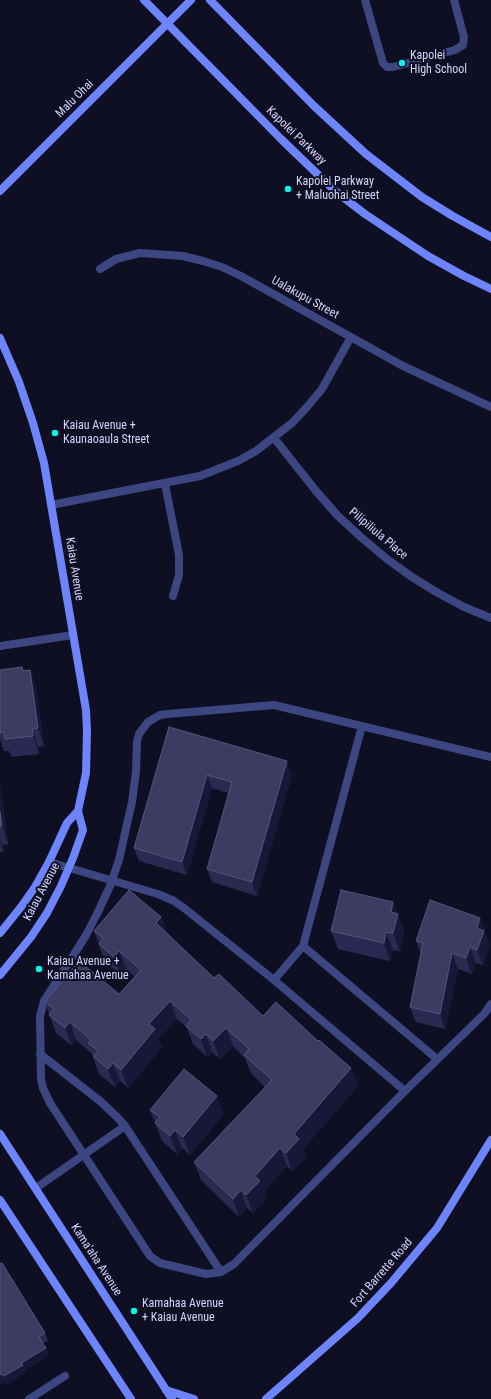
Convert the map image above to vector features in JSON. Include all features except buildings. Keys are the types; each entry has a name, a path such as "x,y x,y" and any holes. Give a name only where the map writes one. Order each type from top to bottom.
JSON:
{"street":[{"name":"Kapolei Parkway","path":"144,0 281,139 336,191 365,214 428,256 491,289"},
{"name":"Malu Ohai","path":"0,191 191,0"},
{"path":"210,0 324,116 366,154 422,197 491,237"},
{"path":"365,0 383,63 387,67 393,67 455,50 463,45 464,37 454,0"},
{"name":"Ualakupu Street","path":"100,269 116,259 140,253 183,256 222,267 241,276 403,366 491,407"},
{"path":"51,505 200,476 219,469 256,451 292,423 308,407 322,390 351,337"},
{"name":"Kaiau Avenue","path":"0,338 19,382 44,463 86,710 87,731 86,773 78,811 83,830 69,868 47,912 31,937 0,975"},
{"name":"Pilipiliula Place","path":"274,438 338,516 387,559 425,585 464,607 491,618"},
{"path":"164,484 179,555 179,575 173,596"},
{"path":"0,646 73,636"},
{"path":"491,757 274,705 168,714 154,718 143,727 139,734 132,802 124,839 112,880 85,937 44,1001 40,1016 41,1079 46,1095 84,1156 154,1260 160,1263 206,1274 221,1272 234,1264 405,1091 484,1014 491,1004"},
{"path":"274,980 302,946 362,726"},
{"name":"Kaiau Avenue","path":"0,933 35,887 49,862 67,823 78,811"},
{"path":"49,862 158,894 174,901 274,980 405,1091"},
{"path":"302,946 437,1059"},
{"path":"40,1054 117,1116 221,1272"},
{"path":"36,1188 125,1126"},
{"name":"Kama'aha Avenue","path":"0,1134 172,1399"},
{"name":"Fort Barrette Road","path":"266,1399 358,1318 391,1283 437,1228 491,1140"},
{"path":"0,1200 131,1399"},
{"path":"29,1399 65,1376"},
{"path":"166,1390 194,1399"}],"place":[{"name":"Kapolei High School","path":"402,63"},
{"name":"Kapolei Parkway + Maluohai Street","path":"288,189"},
{"name":"Kaiau Avenue + Kaunaoaula Street","path":"55,433"},
{"name":"Kaiau Avenue + Kamahaa Avenue","path":"39,969"},
{"name":"Kamahaa Avenue + Kaiau Avenue","path":"134,1311"}]}
